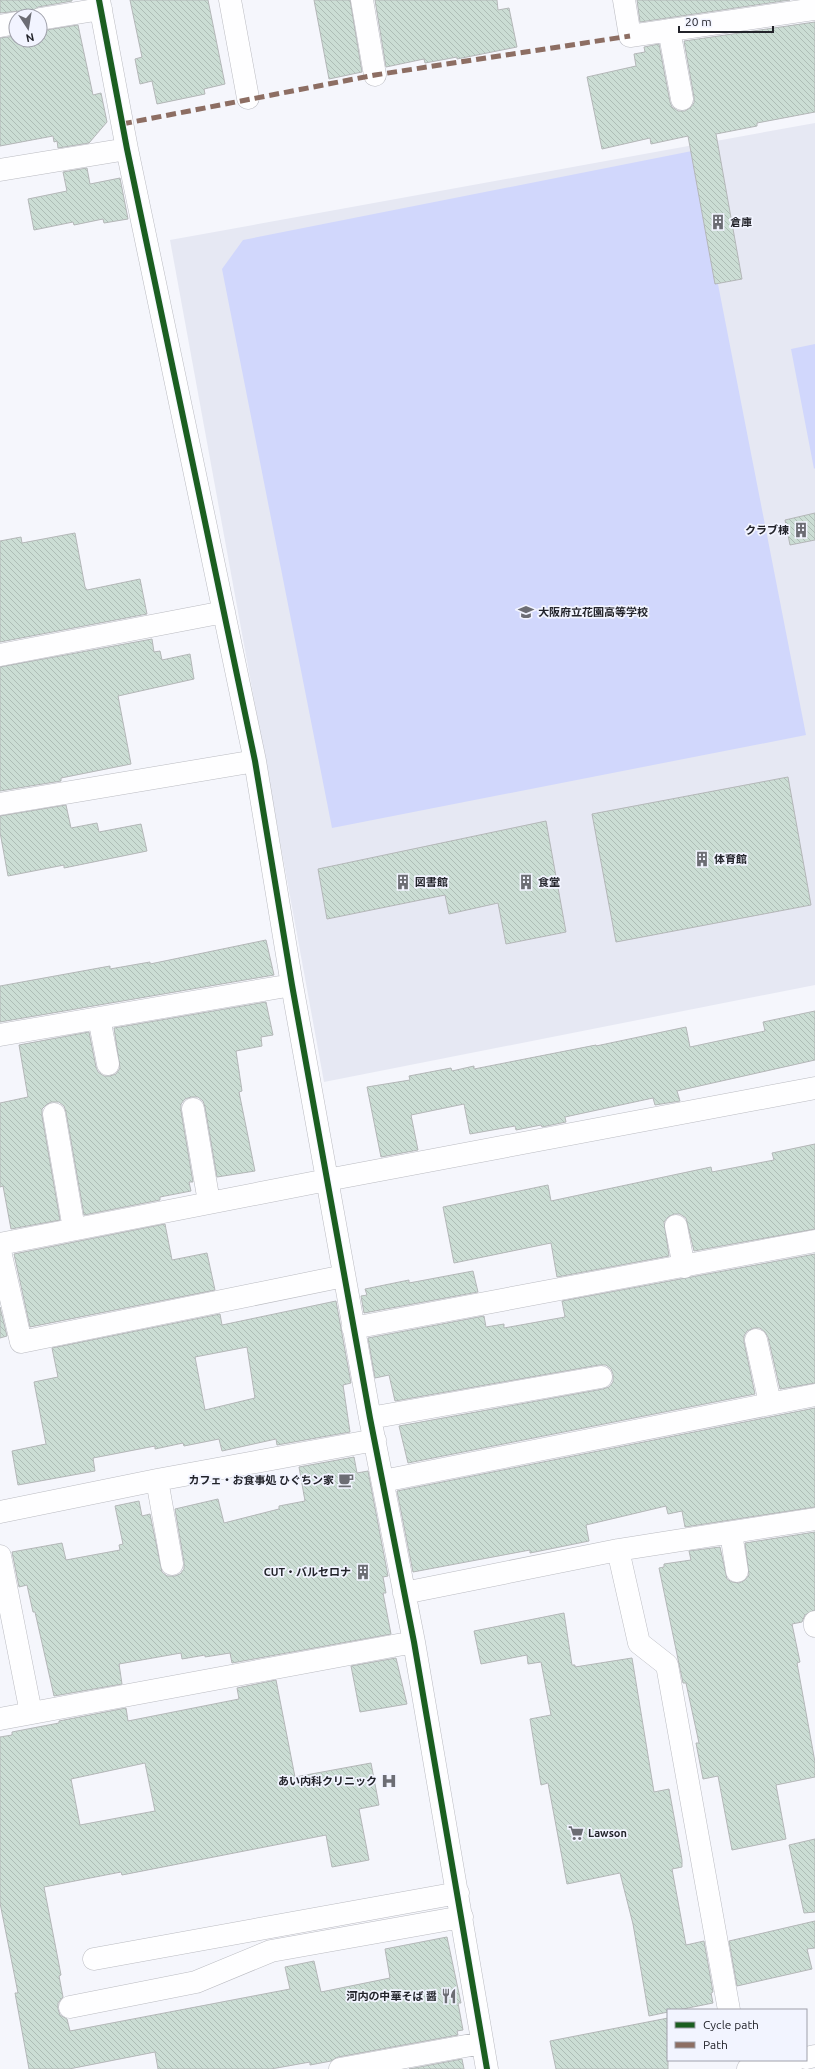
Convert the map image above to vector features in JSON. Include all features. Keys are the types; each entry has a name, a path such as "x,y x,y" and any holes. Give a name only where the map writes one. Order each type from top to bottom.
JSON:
{"street":[{"path":"230,0 248,98"},
{"path":"362,0 375,75"},
{"path":"624,0 630,36 815,9"},
{"path":"48,17 100,4 127,149 255,761 292,985 353,1328 414,1642 487,2069"},
{"path":"670,30 682,99"},
{"path":"0,170 127,149"},
{"path":"0,655 224,612"},
{"path":"0,804 255,761"},
{"path":"0,1034 292,985"},
{"path":"99,1018 108,1064"},
{"path":"0,1244 209,1202 815,1088"},
{"path":"193,1109 209,1202"},
{"path":"54,1114 74,1229"},
{"path":"676,1226 684,1267"},
{"path":"353,1328 684,1267 815,1241"},
{"path":"0,1251 21,1342 344,1276"},
{"path":"756,1340 770,1403"},
{"path":"370,1418 600,1377"},
{"path":"383,1481 815,1395"},
{"path":"0,1512 157,1480 375,1440"},
{"path":"157,1480 172,1564"},
{"path":"404,1593 618,1550 731,1533 815,1518"},
{"path":"731,1533 737,1571"},
{"path":"618,1550 638,1643 667,1665 729,2009"},
{"path":"0,1556 31,1713"},
{"path":"0,1719 414,1642"},
{"path":"94,1959 458,1893"},
{"path":"70,2007 196,1982 270,1951 462,1917"},
{"path":"340,2069 482,2043"},
{"path":"748,2069 789,2061"}],"shaded area":[{"name":"大阪府立花園高等学校","path":"815,123 815,985 324,1082 170,240"},
{"path":"692,151 806,735 332,828 222,269 243,240"},
{"path":"815,344 815,468 814,469 791,349"}],"building":[{"path":"0,0 72,0 37,8 8,8 8,12 0,13"},
{"path":"130,0 208,0 225,84 204,89 205,94 157,104 152,81 140,84 135,59 142,57"},
{"path":"314,0 350,0 362,72 329,79"},
{"path":"375,0 497,0 498,10 509,8 517,47 457,59 457,57 425,63 424,59 386,67"},
{"path":"637,0 790,0 640,22"},
{"path":"815,22 815,112 757,123 757,126 716,134 742,279 715,284 688,136 651,144 650,138 602,149 587,77 636,66 634,54 645,52 644,47 659,44 670,102 672,107 678,111 685,111 694,103 694,97 684,41"},
{"path":"78,25 93,95 101,93 107,122 89,143 58,148 57,141 54,142 53,136 0,146 0,38 8,37 8,48 48,48 48,30"},
{"path":"87,168 90,184 120,178 128,219 104,223 103,219 74,225 73,222 34,230 28,199 67,191 63,172"},
{"name":"クラブ棟","path":"815,513 815,540 790,545 785,520"},
{"path":"75,533 85,587 87,590 140,579 147,614 0,642 0,541 21,537 22,543"},
{"path":"152,639 154,652 160,651 162,660 190,654 194,679 118,696 131,764 61,778 61,781 0,791 0,667"},
{"name":"体育館","path":"788,777 811,905 616,942 592,814"},
{"path":"66,805 71,828 97,823 99,832 141,824 147,851 64,868 64,865 8,876 0,832 0,816"},
{"path":"546,821 566,932 506,944 498,903 449,914 445,895 327,919 318,869"},
{"path":"266,940 274,975 0,1022 0,986 110,966 110,969 150,962 150,964"},
{"path":"266,1002 273,1035 261,1037 262,1046 236,1051 242,1091 239,1092 255,1171 217,1177 205,1107 203,1101 198,1097 191,1097 185,1099 181,1104 181,1111 193,1182 189,1182 191,1191 160,1197 160,1200 84,1215 66,1112 64,1106 59,1102 51,1102 42,1109 42,1116 60,1220 11,1229 3,1186 0,1187 0,1103 28,1097 19,1045 89,1032 98,1072 104,1076 110,1076 116,1074 120,1068 114,1028"},
{"path":"815,1011 815,1060 677,1091 680,1101 655,1105 653,1098 565,1117 566,1122 542,1127 541,1125 516,1130 515,1126 470,1134 464,1104 411,1115 418,1150 381,1157 367,1087 410,1080 409,1076 451,1068 452,1071 474,1066 474,1069 686,1027 690,1047 765,1031 763,1022"},
{"path":"815,1144 815,1229 694,1251 686,1218 680,1214 674,1214 668,1217 664,1222 669,1256 557,1277 551,1243 454,1263 443,1207 548,1185 551,1201 711,1167 712,1172 774,1160 772,1153"},
{"path":"165,1224 172,1260 207,1253 215,1290 30,1327 14,1254"},
{"path":"815,1254 815,1383 780,1389 768,1337 760,1328 754,1328 747,1331 744,1336 744,1342 755,1394 408,1463 399,1426 603,1389 609,1387 613,1382 613,1374 611,1369 606,1365 599,1365 395,1401 389,1375 375,1378 368,1338 484,1316 486,1327 504,1324 504,1328 565,1317 562,1301"},
{"path":"473,1271 478,1292 364,1313 361,1296 367,1295 365,1289 409,1280 409,1283"},
{"path":"336,1301 351,1383 343,1385 350,1432 277,1445 276,1439 222,1451 219,1439 184,1446 183,1443 155,1449 155,1446 93,1458 95,1471 18,1485 12,1451 46,1444 34,1382 58,1377 52,1348 220,1314 222,1325","holes":["247,1347 255,1398 205,1410 195,1357"]},
{"path":"0,1307 7,1336 0,1338"},
{"path":"815,1408 815,1507 685,1527 682,1511 668,1514 666,1506 586,1525 589,1541 530,1553 530,1550 413,1572 397,1491"},
{"path":"354,1457 357,1473 368,1471 388,1576 383,1577 386,1593 383,1593 391,1634 232,1663 230,1653 182,1659 181,1653 119,1664 122,1684 54,1696 35,1612 33,1612 27,1585 19,1587 12,1552 62,1543 66,1560 120,1550 119,1545 123,1544 115,1506 139,1501 142,1516 150,1514 162,1572 167,1576 175,1576 180,1574 184,1569 184,1562 175,1509 218,1499 224,1523 279,1509 279,1506 305,1501 299,1467"},
{"path":"815,1532 815,1610 805,1615 802,1622 792,1624 800,1662 797,1663 815,1762 815,1777 776,1785 786,1839 732,1850 718,1776 703,1779 696,1743 699,1743 686,1683 683,1683 659,1568 664,1567 664,1564 691,1560 689,1551 720,1547 727,1579 732,1582 739,1583 745,1580 749,1575 745,1543"},
{"path":"564,1613 572,1665 575,1665 575,1667 632,1658 654,1792 669,1789 682,1860 682,1867 672,1869 686,1945 704,1941 713,1992 711,1993 713,2003 683,2009 667,2009 667,2012 649,2016 633,1924 620,1873 567,1884 548,1783 541,1785 530,1719 551,1715 541,1662 528,1664 527,1655 481,1664 474,1631"},
{"path":"396,1658 407,1704 360,1712 351,1666"},
{"path":"276,1680 295,1777 371,1763 379,1805 359,1809 369,1860 332,1867 326,1835 122,1875 121,1872 44,1887 61,1975 59,1976 63,1997 58,2003 58,2009 60,2015 67,2019 70,2031 290,1989 285,1967 314,1961 321,1992 390,1978 385,1949 447,1937 461,2003 458,2003 463,2030 457,2031 458,2035 338,2057 331,2061 310,2065 310,2062 271,2069 158,2069 155,2052 69,2069 29,2069 15,1993 18,1993 0,1903 0,1737 12,1735 12,1732 59,1723 59,1721 126,1708 128,1721 239,1699 237,1688","holes":["145,1763 155,1811 80,1825 71,1779"]},
{"path":"815,1839 815,1912 804,1913 789,1845"},
{"path":"815,1921 815,1948 807,1949 812,1969 737,1986 729,1941"},
{"path":"667,2018 668,2069 556,2069 550,2041"},
{"path":"462,2059 464,2069 409,2069"}],"marked path":[{"path":"122,124 375,75 630,36"}],"cycle path":[{"path":"99,0 127,149 255,761 292,985 370,1418 414,1642 487,2069"}],"place":[{"name":"倉庫","path":"718,222"},
{"name":"クラブ棟","path":"801,530"},
{"name":"大阪府立花園高等学校","path":"526,612"},
{"name":"体育館","path":"702,859"},
{"name":"図書館","path":"403,882"},
{"name":"食堂","path":"526,882"},
{"name":"カフェ・お食事処 ひぐちン家","path":"346,1480"},
{"name":"CUT・バルセロナ","path":"363,1572"},
{"name":"あい内科クリニック","path":"389,1781"},
{"name":"Lawson","path":"576,1833"},
{"name":"河内の中華そば 醤","path":"449,1996"}]}
